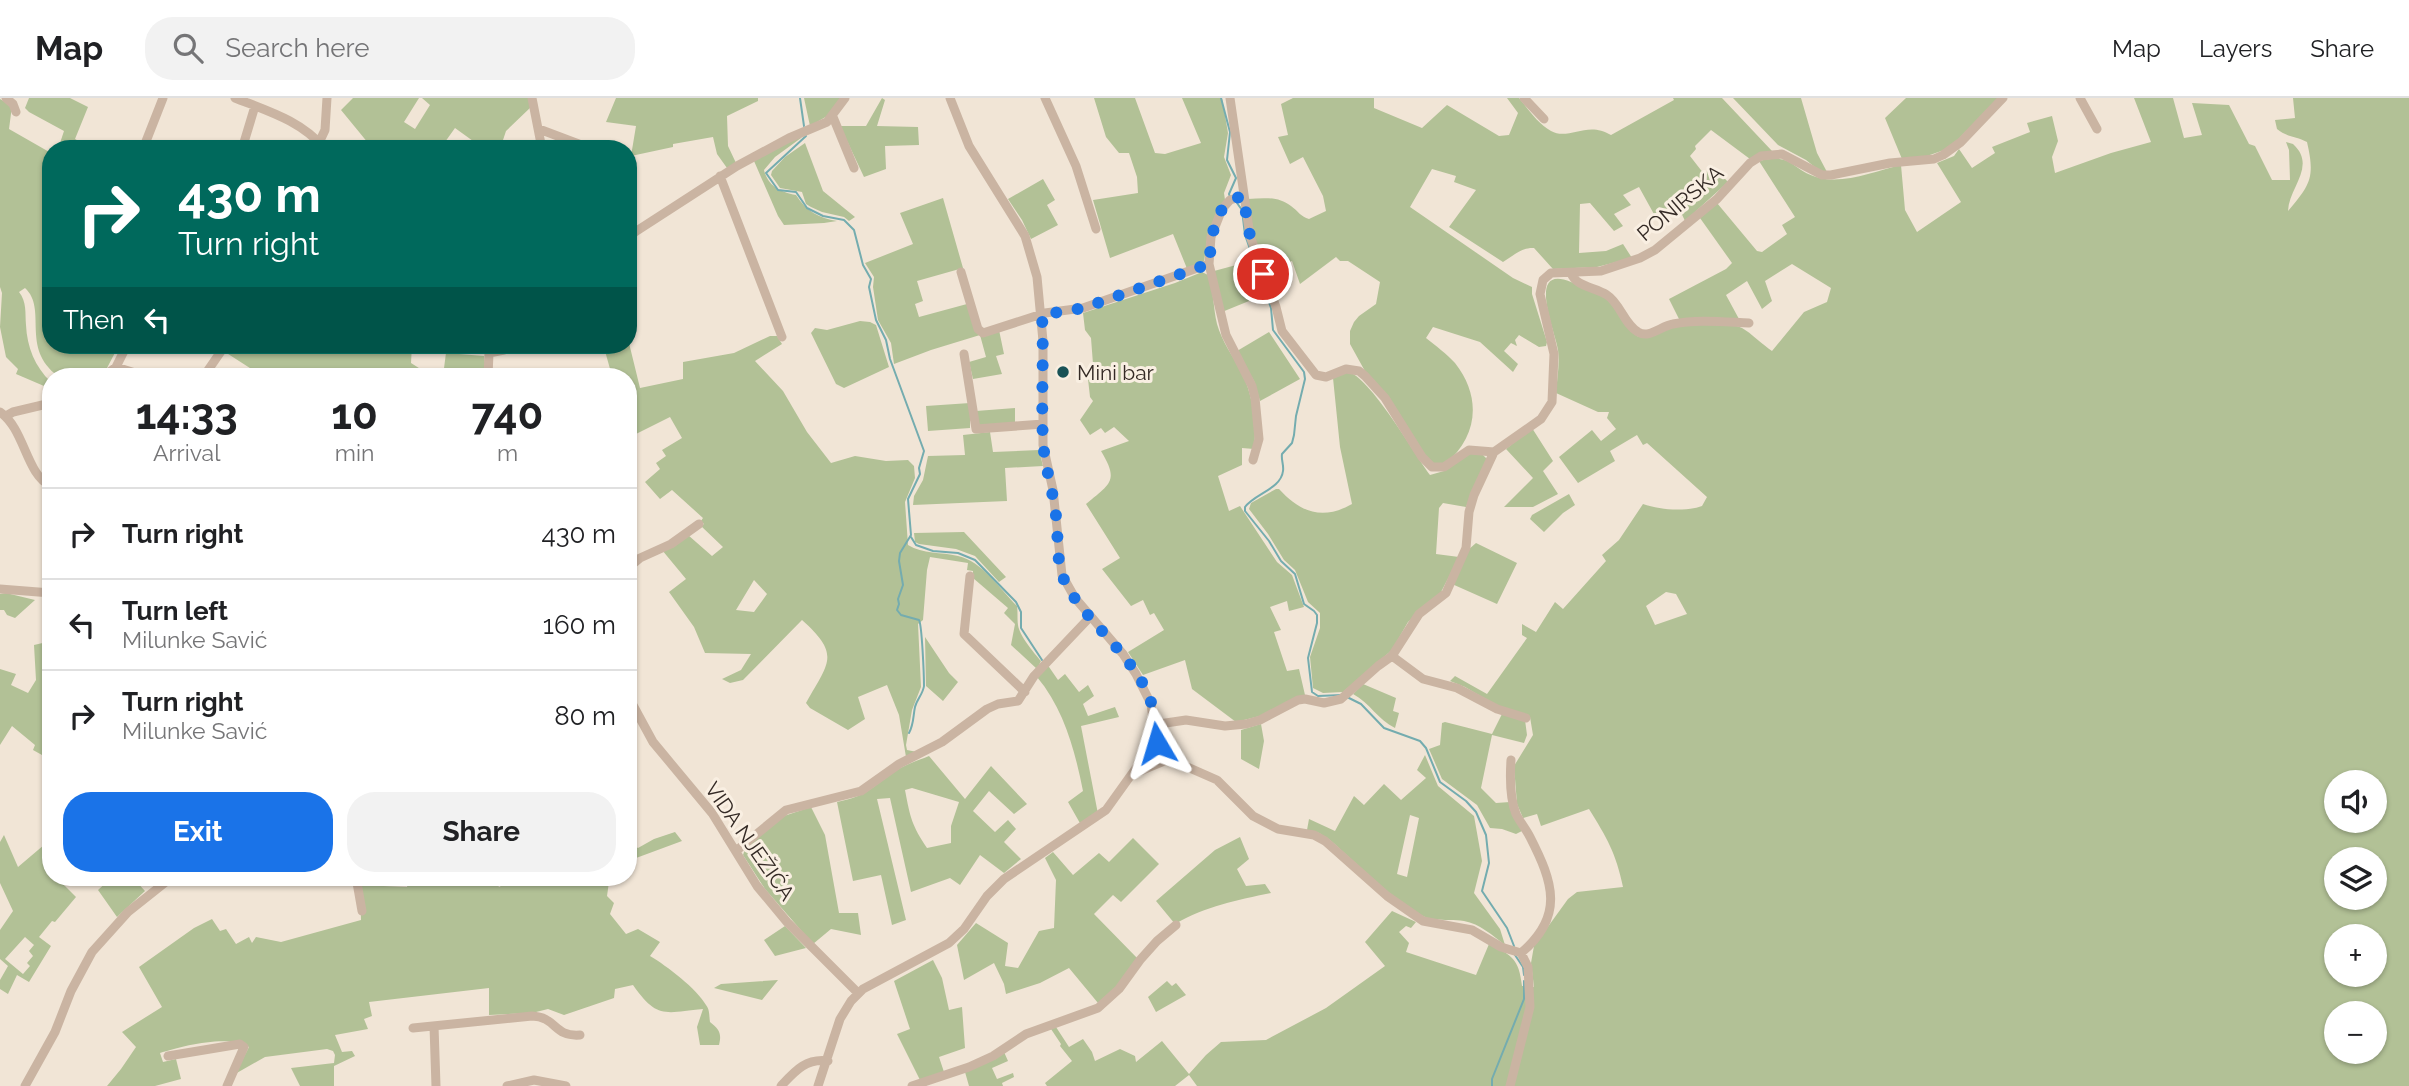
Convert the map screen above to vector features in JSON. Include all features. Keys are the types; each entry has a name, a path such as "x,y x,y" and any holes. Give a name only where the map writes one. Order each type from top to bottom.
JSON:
{"street":[{"path":"5,98 13,104 16,112"},
{"path":"147,140 163,98"},
{"path":"235,98 294,122 314,140"},
{"path":"322,140 327,98"},
{"path":"532,98 541,140"},
{"path":"637,232 720,176 833,117 845,98"},
{"path":"818,1086 840,1019 851,1000 858,993 950,943 1004,879 1027,861 1099,817 1133,773 1152,736 1154,721 1151,704 1136,674 1117,646 1068,588 1060,568 1056,519 1044,445 1042,315 1037,277 1025,236 974,155 950,98"},
{"path":"1045,98 1076,166 1096,229"},
{"path":"1154,721 1159,724 1186,720 1225,726 1246,724 1260,720 1298,700 1324,703 1339,701 1392,656 1414,621 1448,589 1466,548 1471,504 1494,452 1469,450 1444,467 1432,467 1422,457 1385,398 1359,371 1346,369 1326,377 1313,372 1282,331 1276,307 1236,198 1230,98"},
{"path":"1524,98 1544,119"},
{"name":"PONIRSKA","path":"1494,452 1541,419 1552,402 1554,354 1539,294 1546,276 1551,273 1601,271 1655,250 1717,199 1750,163 1761,156 1782,154 1822,175 1890,163 1934,159 1952,150 2003,98"},
{"path":"2080,98 2097,129"},
{"path":"245,140 255,106"},
{"path":"833,117 854,168"},
{"path":"539,129 568,140"},
{"path":"720,176 782,337"},
{"path":"1236,198 1222,209 1214,228 1209,264 1226,335 1255,397 1259,439 1254,460"},
{"path":"961,272 981,332 1042,315 1083,308 1209,264"},
{"path":"1571,273 1576,281 1608,296 1632,327 1643,335 1676,323 1749,323"},
{"path":"119,368 116,367 122,354"},
{"path":"964,355 976,429 1043,424"},
{"path":"42,405 3,414 21,437 42,481"},
{"path":"637,560 671,544 699,524"},
{"path":"970,576 964,634 1025,691"},
{"path":"0,589 42,592"},
{"path":"736,851 779,814 792,807 861,792 899,764 942,742 987,709 1018,701 1034,676 1090,617"},
{"path":"1392,656 1423,679 1457,688 1497,709 1527,718"},
{"name":"VIDA NJEŽIĆA","path":"637,713 653,742 707,807 757,886 780,915 858,993"},
{"path":"1152,736 1169,759 1217,780 1248,812 1285,831 1320,838 1388,896 1423,921 1472,930 1501,947 1516,951 1528,967 1530,1007 1510,1086"},
{"path":"1133,773 1169,759"},
{"path":"1511,760 1515,810 1545,867 1552,889 1551,907 1545,923 1533,942 1516,951"},
{"path":"25,1086 55,1032 71,990 92,952 128,912 161,886"},
{"path":"358,886 362,911"},
{"path":"912,1086 970,1067 993,1056 1026,1034 1098,1008 1119,989 1148,950 1176,925"},
{"path":"413,1028 543,1016 563,1033 580,1035"},
{"path":"434,1026 436,1086"},
{"path":"168,1056 240,1044 244,1047 227,1086"},
{"path":"781,1086 805,1063 828,1060"},
{"path":"507,1086 534,1080 566,1086"}],"green space":[{"path":"29,98 70,98 88,107 77,140 61,140 64,131 25,108"},
{"path":"353,98 419,98 404,122 415,129 430,105 422,98 529,98 531,107 506,131 503,140 472,140 455,128 446,140 366,140 341,110"},
{"path":"616,98 758,98 758,101 727,116 728,146 736,163 727,168 717,154 713,137 673,144 673,147 637,155 637,140 634,140 636,126 606,122"},
{"path":"804,98 841,98 829,115 810,126"},
{"path":"882,98 885,100 877,126 918,127 919,145 885,146 886,169 864,177 840,126 866,126"},
{"path":"1094,98 1135,98 1155,153 1165,154 1201,143 1182,98 1222,98 1228,133 1224,157 1231,175 1224,193 1225,200 1208,233 1204,262 1188,271 1173,234 1110,258 1093,200 1138,193 1137,177 1129,153 1119,153 1106,137"},
{"path":"1293,98 1374,98 1374,108 1422,128 1447,105 1499,136 1509,135 1518,113 1507,98 1519,98 1551,131 1565,134 1594,129 1611,135 1674,100 1673,98 1722,98 1772,151 1750,159 1711,130 1695,146 1696,149 1690,156 1704,174 1713,166 1728,182 1685,221 1678,206 1655,216 1639,187 1623,195 1631,205 1614,214 1623,226 1614,231 1590,203 1580,204 1579,253 1606,251 1623,244 1632,258 1597,267 1553,269 1534,248 1522,250 1503,262 1449,227 1476,190 1454,182 1456,176 1432,169 1410,207 1513,278 1532,287 1547,342 1546,346 1539,347 1519,335 1515,340 1517,346 1511,343 1504,351 1518,364 1513,372 1480,342 1433,327 1426,338 1455,363 1464,376 1472,403 1472,416 1470,429 1456,453 1445,464 1430,463 1366,373 1350,344 1350,331 1354,322 1376,304 1380,282 1348,261 1340,261 1336,257 1300,284 1292,261 1265,271 1253,237 1248,199 1270,198 1281,201 1309,219 1326,211 1323,196 1303,157 1290,164 1278,137 1288,135 1281,104"},
{"path":"1733,98 1801,98 1817,153 1827,172 1821,172 1806,160 1778,145"},
{"path":"1906,98 1998,98 1950,148 1924,157 1902,159 1885,118"},
{"path":"2134,98 2173,98 2184,138 2202,135 2192,103 2229,105 2249,144 2255,146 2272,180 2290,180 2289,150 2286,142 2293,144 2300,152 2302,169 2288,211 2302,194 2311,172 2307,142 2277,129 2275,120 2295,118 2293,98 2409,98 2409,1086 1197,1086 1189,1075 1175,1086 1047,1086 1045,1083 1072,1061 1051,1029 1056,1027 1069,1047 1083,1039 1095,1061 1120,1049 1135,1056 1136,1062 1162,1041 1189,1074 1221,1042 1266,1040 1326,1008 1385,966 1365,942 1392,911 1416,922 1411,928 1406,926 1399,932 1409,943 1406,952 1476,975 1489,944 1513,959 1519,970 1522,986 1534,987 1531,963 1534,946 1568,899 1577,892 1623,887 1610,846 1589,809 1541,826 1537,814 1523,818 1517,804 1514,766 1533,735 1530,717 1499,707 1450,681 1455,676 1487,694 1527,638 1522,635 1522,624 1536,632 1555,602 1563,609 1606,561 1602,555 1619,540 1643,504 1680,510 1702,506 1707,497 1647,443 1643,445 1637,435 1610,451 1615,461 1578,483 1559,457 1592,430 1601,441 1616,429 1607,418 1609,412 1598,412 1556,393 1559,355 1546,302 1549,282 1557,279 1571,282 1602,295 1616,308 1637,336 1642,338 1672,327 1728,325 1742,328 1772,351 1804,312 1827,302 1831,288 1792,264 1765,281 1772,301 1762,309 1747,281 1726,295 1739,319 1679,319 1669,299 1726,269 1732,263 1700,218 1717,203 1757,251 1762,252 1787,234 1782,225 1795,217 1759,161 1779,159 1811,175 1830,179 1860,176 1901,165 1905,210 1917,232 1961,202 1937,163 1954,156 1959,149 1972,168 1995,153 1992,147 2030,132 2027,123 2052,116 2058,141 2052,157 2055,173 2151,142","holes":["1666,592 1676,594 1687,614 1655,625 1646,606"]},
{"path":"0,99 12,106 9,129 42,148 42,354 114,354 107,368 50,368 40,353 35,307 25,288 19,292 24,304 28,341 42,372 42,385 16,374 18,369 6,357 0,327"},
{"path":"800,135 801,138 775,157 764,170 766,176 775,187 796,195 814,213 837,221 784,225 754,161"},
{"path":"805,143 823,191 855,217 849,221 811,207 806,204 802,192 780,188 771,175 785,157"},
{"path":"1043,179 1055,200 1047,205 1058,225 1031,239 1008,199"},
{"path":"943,198 963,268 917,281 923,301 915,304 919,317 967,304 975,329 999,330 1004,354 996,356 1002,374 973,379 969,362 986,357 980,335 894,364 891,343 878,320 874,277 865,263 913,244 900,213"},
{"path":"1240,264 1249,301 1222,312 1214,271"},
{"path":"1202,272 1208,275 1217,324 1246,382 1254,420 1254,449 1242,448 1242,465 1218,476 1229,511 1240,506 1277,562 1292,575 1304,607 1289,611 1287,601 1270,607 1281,630 1274,632 1287,671 1299,669 1305,695 1264,715 1236,722 1192,689 1185,660 1143,675 1128,652 1164,630 1154,613 1150,615 1143,600 1131,606 1102,569 1120,558 1086,504 1110,481 1110,469 1101,451 1129,441 1114,427 1105,433 1101,428 1090,435 1080,420 1093,401 1088,379 1094,377 1091,338 1085,330 1083,313"},
{"path":"860,321 876,325 889,367 844,388 836,384 811,333 815,328 827,330"},
{"path":"1269,332 1300,379 1260,401 1254,381 1237,351"},
{"path":"770,336 777,336 782,344 755,361 783,391 807,432 831,463 855,456 886,461 908,460 914,466 915,478 905,502 908,545 967,559 990,576 1017,606 1019,629 1041,661 1037,669 1011,645 1015,624 1004,613 1008,608 973,578 973,571 967,570 968,563 930,557 923,620 918,624 921,687 912,710 906,745 907,750 917,752 906,757 899,715 887,685 858,697 865,719 848,730 810,708 806,703 821,678 827,659 822,642 802,620 743,680 730,683 722,679 741,670 751,654 705,653 694,627 669,592 686,579 662,550 688,535 712,556 723,547 701,526 704,524 701,521 703,518 672,490 660,499 645,482 660,469 656,463 666,456 662,450 682,438 670,417 637,434 637,376 640,388 683,379 683,362 734,353","holes":["754,580 767,594 754,612 736,610"]},
{"path":"228,354 412,354 411,363 419,368 250,368"},
{"path":"446,354 459,354 484,356 486,368 444,368"},
{"path":"606,354 632,354 635,368 610,368"},
{"path":"1347,371 1357,376 1379,401 1430,475 1444,471 1467,454 1481,453 1487,459 1466,507 1443,503 1439,508 1436,554 1459,557 1440,594 1408,622 1392,650 1343,692 1323,693 1313,688 1310,657 1320,628 1320,613 1308,602 1295,570 1284,560 1249,509 1251,503 1276,489 1312,512 1331,512 1352,504 1340,447 1333,378"},
{"path":"970,403 970,428 928,431 926,406"},
{"path":"1015,408 1015,423 979,426 976,411"},
{"path":"1532,428 1553,461 1543,471 1558,494 1533,507 1504,507 1533,478 1506,449"},
{"path":"990,432 993,452 1039,450 1043,466 1005,468 1007,501 913,505 914,496 923,480 928,456 965,455 963,435"},
{"path":"1569,494 1575,505 1544,532 1530,519 1532,515"},
{"path":"964,532 1006,577 999,582 975,556 956,549 919,544 915,542 914,533"},
{"path":"1476,543 1517,563 1497,604 1452,584 1468,550"},
{"path":"0,594 35,600 15,618 0,610"},
{"path":"925,637 958,682 943,701 926,686"},
{"path":"42,643 42,755 33,750 35,745 12,726 0,745 0,669 16,674 11,685 28,693 36,680 34,645"},
{"path":"1047,664 1058,680 1065,674 1079,692 1088,685 1094,696 1083,704 1088,716 1115,707 1119,717 1081,726 1098,814 1081,825 1068,802 1083,791 1072,746 1054,703 1037,677"},
{"path":"1363,684 1396,698 1393,711 1399,713 1395,728 1353,694"},
{"path":"1502,714 1525,720 1527,735 1524,743 1492,735 1481,788 1496,803 1510,802 1524,830 1516,834 1490,828 1477,805 1442,779 1429,749 1440,745 1442,723 1492,734"},
{"path":"1261,724 1264,741 1259,769 1241,759 1241,730"},
{"path":"1425,755 1438,786 1474,816 1482,861 1474,893 1500,929 1505,945 1486,930 1470,922 1431,919 1421,915 1385,890 1330,840 1307,830 1309,819 1335,831 1354,796 1364,805 1384,784 1401,800 1426,778 1417,770","holes":["1410,815 1419,818 1407,877 1397,874"]},
{"path":"929,756 965,799 991,766 1027,804 1014,814 989,791 973,811 995,832 1008,820 1016,829 1004,842 1021,859 1004,873 980,855 960,885 950,878 911,892 890,798 877,799 906,920 892,925 881,875 853,881 837,802 863,793 897,770","holes":["912,788 959,802 951,826 951,843 927,848 912,821 905,790"]},
{"path":"811,807 825,835 839,913 858,913 861,935 831,929 813,944 765,889 743,855 746,846 784,816"},
{"path":"675,832 682,841 637,858 637,847"},
{"path":"4,835 18,867 42,847 42,886 65,886 76,897 39,937 51,946 29,982 17,975 8,994 0,989 0,980 8,966 0,959 0,930 13,911 0,883 0,842","holes":["25,937 34,945 29,951 33,956 27,963 30,966 23,974 5,959"]},
{"path":"1240,837 1249,859 1237,869 1246,886 1265,884 1271,893 1210,908 1175,924 1156,901 1215,850"},
{"path":"1133,838 1159,864 1121,902 1113,895 1094,914 1138,959 1115,988 1098,1003 1069,968 1040,983 1006,994 994,963 964,980 957,945 976,923 1008,943 1005,966 1018,968 1039,931 1054,928 1056,880 1045,858 1053,852 1073,875 1099,853 1109,862"},
{"path":"102,886 140,886 145,891 117,917 98,890"},
{"path":"360,886 608,886 607,896 614,903 610,914 626,934 638,929 660,942 650,956 681,978 702,999 708,1009 710,1022 719,1032 719,1045 700,1045 697,1027 703,1009 670,1012 655,1009 633,985 615,989 614,998 564,1015 548,1009 532,1013 489,1015 489,988 369,1002 372,1016 364,1019 368,1029 335,1035 342,1052 352,1051 355,1056 334,1066 334,1086 300,1086 291,1068 334,1063 333,1051 327,1049 265,1057 235,1074 249,1047 230,1041 218,1041 160,1053 163,1062 176,1059 181,1079 155,1086 107,1086 136,1047 122,1032 162,1007 139,967 194,928 212,919 220,931 226,929 236,944 249,937 252,943 256,937 281,942 361,920"},
{"path":"785,926 806,948 775,956 764,940"},
{"path":"933,960 942,978 949,1010 962,1007 965,1048 939,1057 944,1072 920,1080 897,1034 910,1029 894,981"},
{"path":"778,980 762,1000 714,988 721,984"},
{"path":"1167,981 1172,986 1176,983 1186,995 1156,1012 1148,997"},
{"path":"1004,1052 1008,1061 992,1068 997,1079 1013,1073 1014,1077 1002,1083 1003,1086 969,1086 965,1072"}],"waterway":[{"path":"800,98 804,126"},
{"path":"1221,98 1230,132 1227,160 1236,178 1230,197"},
{"path":"806,136 766,173 778,190 796,192 807,208 823,216 844,220 854,230 863,265 871,279 869,287 876,320 886,340 890,359 924,451 920,474 908,499 911,535 900,553 899,561 903,585 897,610 901,615 919,620 923,651 924,686 915,707 909,733"},
{"path":"1237,203 1242,210 1245,235 1271,308 1273,330 1304,372 1305,379 1292,443 1282,454 1281,477 1272,487 1249,502 1245,511 1281,561 1295,574 1304,604 1317,615 1308,658 1312,692 1318,696 1342,695"},
{"path":"911,537 916,545 933,551 958,553 975,560 1016,602 1021,612 1021,628 1042,660"},
{"path":"1347,697 1361,704 1384,728 1420,741 1426,748 1440,782 1476,812 1486,835 1489,863 1482,891 1507,928 1514,946"},
{"path":"1515,955 1523,967 1524,975"},
{"path":"1492,1086 1492,1079 1524,999 1524,981"}],"place":[{"name":"Mini bar","path":"1063,372"}],"route":[{"path":"1157,743 1152,736 1154,715 1151,704 1136,674 1123,654 1075,598 1062,575 1053,490 1047,471 1044,445 1042,315 1083,308 1209,264 1211,237 1222,209 1230,200 1243,196 1250,236 1263,274"}]}
